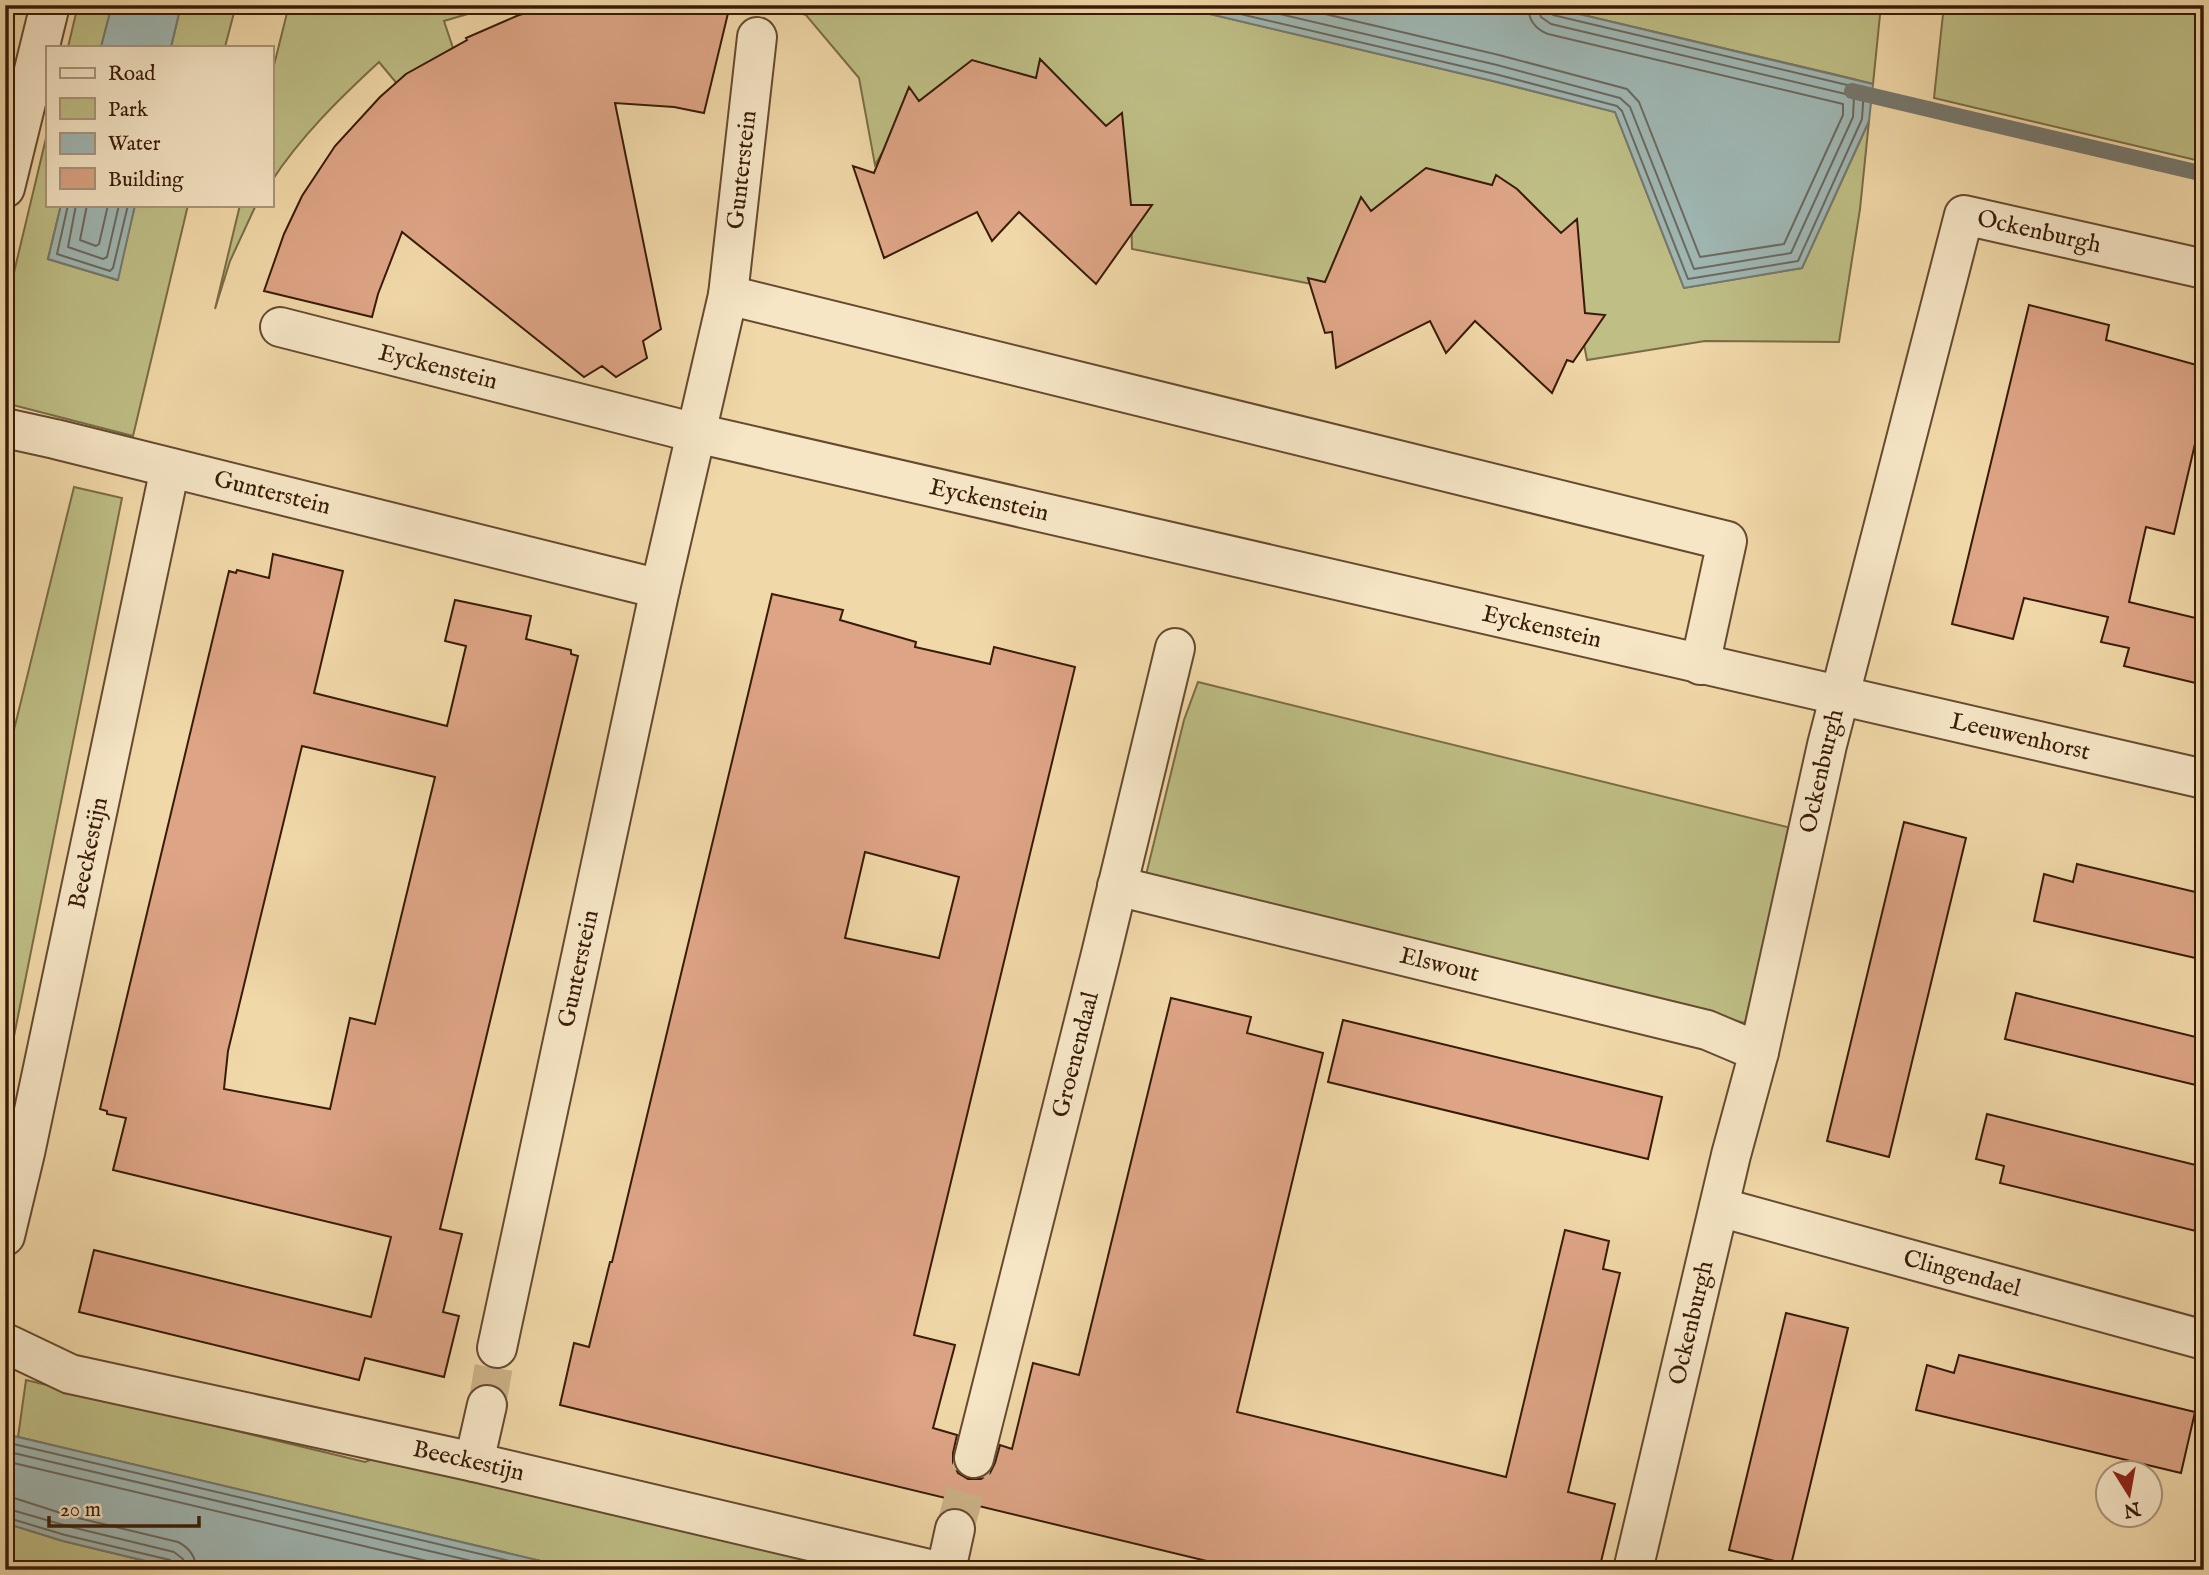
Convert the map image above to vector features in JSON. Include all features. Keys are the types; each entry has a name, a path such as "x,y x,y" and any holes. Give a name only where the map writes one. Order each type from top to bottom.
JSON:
{"street":[{"path":"5,188 50,5"},
{"name":"Gunterstein","path":"497,1348 660,589 728,295 757,37"},
{"name":"Ockenburgh","path":"1633,1570 1731,1155 1759,1052 1839,694 1964,215 2204,269"},
{"path":"728,295 1727,541 1700,665"},
{"name":"Eyckenstein","path":"280,327 696,433 1700,665 1839,694"},
{"name":"Gunterstein","path":"5,428 660,589"},
{"name":"Beeckestijn","path":"5,1236 25,1153 170,468"},
{"name":"Groenendaal","path":"974,1458 1175,648"},
{"name":"Leeuwenhorst","path":"1839,694 2204,779"},
{"name":"Elswout","path":"1117,887 1707,1030 1759,1052"},
{"name":"Clingendael","path":"1719,1207 2204,1340"},
{"name":"Beeckestijn","path":"5,1343 70,1374 474,1462 933,1570"},
{"path":"474,1462 487,1405"},
{"path":"946,1570 956,1530"}],"green space":[{"path":"78,5 112,5 101,46 68,46"},
{"path":"181,5 236,5 225,46 171,46"},
{"path":"289,5 498,5 444,21 466,87 423,115 379,62 321,119 273,179 273,69"},
{"path":"775,5 1172,5 1615,112 1684,288 1802,268 1869,121 1860,209 1839,342 1705,341 1587,360 1564,241 1363,294 1132,249 1131,211 945,106 882,153 875,165 859,78 806,15"},
{"path":"1541,5 1881,5 1873,84 1837,75"},
{"path":"1944,5 2204,5 2204,162 1934,98"},
{"path":"46,138 46,206 61,206 48,259 117,280 135,206 188,206 133,436 5,403 5,310"},
{"path":"240,206 256,206 230,261 215,309"},
{"path":"74,487 122,498 5,1081 5,766"},
{"path":"1198,682 1791,828 1745,1023 1146,875 1184,720"},
{"path":"26,1380 365,1462 401,1448 901,1570 579,1570 18,1437"},
{"path":"5,1523 63,1541 183,1570 5,1570"}],"water":[{"path":"112,5 181,5 171,46 101,46"},
{"path":"1172,5 1541,5 1873,84 1869,121 1802,268 1684,288 1615,112"},
{"path":"61,206 135,206 118,280 48,259"},
{"path":"5,1434 579,1570 183,1570 63,1541 5,1523"}],"building":[{"path":"555,5 730,5 704,113 674,107 615,103 661,329 643,341 647,358 616,377 602,366 584,377 402,232 372,317 264,291 284,234 302,196 335,146 380,97 406,74 467,40 466,38 519,15"},
{"path":"1040,59 1106,126 1122,113 1131,205 1152,205 1096,284 1019,212 992,241 977,212 884,258 853,166 874,173 909,87 919,101 972,60 1036,78"},
{"path":"1426,168 1492,185 1496,175 1517,189 1561,233 1577,219 1585,313 1605,315 1573,362 1567,360 1552,393 1475,321 1446,353 1430,321 1336,368 1332,332 1325,333 1308,278 1325,282 1361,197 1371,211"},
{"path":"2029,305 2109,325 2106,340 2204,367 2204,432 2198,431 2174,534 2146,527 2129,602 2204,620 2204,685 2124,666 2129,648 2101,642 2108,617 2024,598 2013,639 1952,624"},
{"path":"273,554 343,571 314,693 447,726 466,646 445,641 455,600 531,616 526,639 571,650 571,654 578,656 440,1229 462,1234 443,1312 459,1316 444,1377 365,1358 359,1380 79,1312 94,1250 371,1317 391,1237 113,1170 126,1118 107,1114 107,1111 100,1109 229,571 236,573 237,570 269,578","holes":["302,746 435,777 375,1024 350,1018 330,1109 224,1089 228,1051"]},
{"path":"772,594 843,610 840,620 916,642 915,647 990,664 994,647 1075,667 914,1335 955,1345 933,1428 957,1435 953,1463 958,1473 968,1479 981,1479 990,1473 1000,1445 1012,1449 1033,1363 1079,1375 1171,998 1251,1017 1247,1033 1323,1053 1237,1412 1506,1477 1565,1230 1609,1241 1603,1269 1620,1273 1568,1492 1615,1504 1599,1570 1244,1570 560,1405 574,1343 589,1347 612,1262","holes":["865,852 959,877 939,958 845,938"]},
{"path":"1904,822 1966,838 1889,1157 1827,1141"},
{"path":"2077,864 2204,894 2204,960 2034,921 2044,874 2073,882"},
{"path":"2016,993 2204,1039 2204,1087 2005,1039"},
{"path":"1343,1020 1662,1097 1648,1159 1328,1082"},
{"path":"1987,1114 2204,1167 2204,1233 2000,1183 2004,1166 1976,1159"},
{"path":"1786,1313 1848,1328 1791,1565 1729,1550"},
{"path":"1959,1355 2195,1412 2181,1473 2164,1469 2164,1460 2126,1460 1916,1410 1927,1365 1954,1373"}],"waterway":[{"path":"1852,91 2204,174"}],"tunnel":[{"path":"487,1405 497,1348"},
{"path":"955,1529 974,1458"}]}
